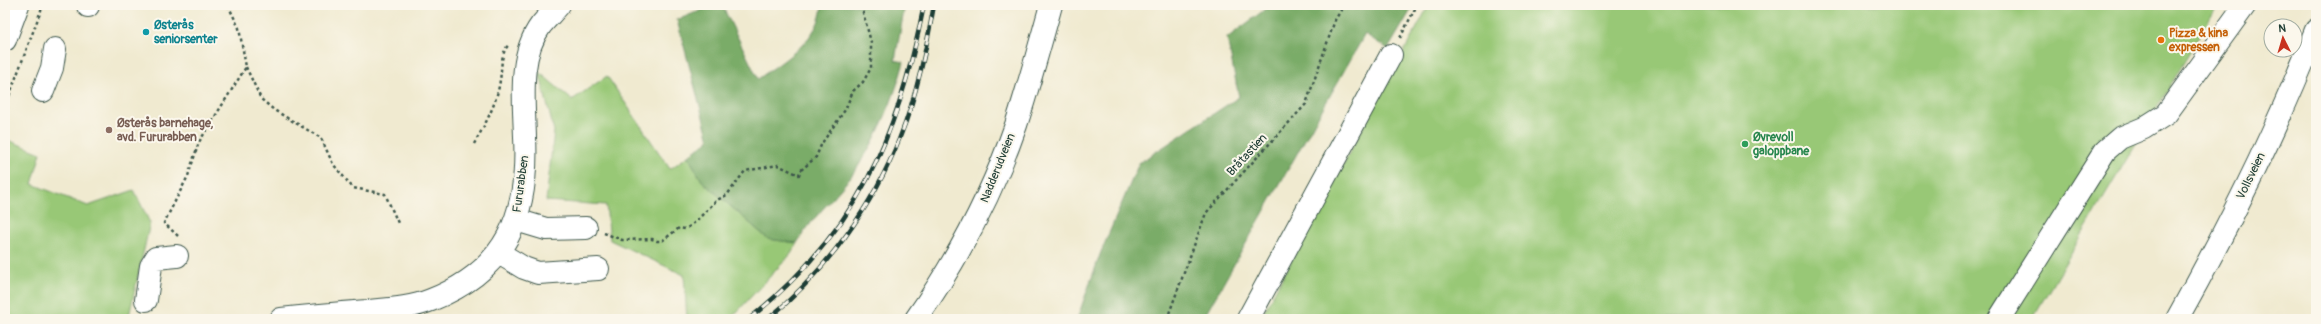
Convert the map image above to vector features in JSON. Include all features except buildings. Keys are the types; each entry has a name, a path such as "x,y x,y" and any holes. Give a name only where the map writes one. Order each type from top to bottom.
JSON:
{"main road":[{"path":"5,40 18,5"},
{"name":"Fururabben","path":"281,319 406,307 430,301 482,272 499,253 516,220 526,154 524,98 526,60 541,26 559,5"},
{"name":"Nadderudveien","path":"916,319 967,238 991,188 1015,126 1051,5"},
{"path":"1999,319 2105,151 2120,138 2144,128 2166,114 2245,5"},
{"name":"Vollsveien","path":"2177,319 2245,189 2284,107 2316,30"},
{"path":"43,91 52,68 56,49"},
{"path":"1248,319 1391,55"},
{"path":"516,220 546,229 586,228"},
{"path":"146,300 151,266 156,258 178,247"},
{"path":"499,253 524,268 538,273 598,269"}],"path":[{"path":"5,107 43,5"},
{"path":"228,5 239,28 246,67 261,99 274,110 321,138 333,164 353,188 385,194 398,224"},
{"path":"586,228 622,240 662,241 679,228 685,229 692,225 717,200 727,195 745,171 778,165 799,175 800,171 816,157 822,143 845,110 853,91 863,82 871,68 871,42 861,5"},
{"name":"Bråtastien","path":"1167,319 1206,213 1306,104 1335,20 1344,5"},
{"path":"1391,55 1417,5"},
{"path":"474,144 492,111 506,47 514,41 532,44"},
{"path":"178,247 164,222 188,176 199,142 246,67"}],"green space":[{"path":"714,5 722,5 758,79 790,56 808,39 815,29 820,17 822,5 905,5 895,60 904,62 896,89 880,128 867,153 852,175 811,223 797,243 768,239 702,181 688,156 709,140 677,20"},
{"path":"1271,5 1414,5 1388,49 1365,34 1203,319 1077,319 1101,252 1139,163 1239,97 1227,38"},
{"name":"Øvrevoll galoppbane","path":"1429,5 2218,5 2032,319 1260,319"},
{"path":"539,72 572,100 607,76 670,169 688,156 702,181 768,239 797,243 791,254 735,314 728,319 687,319 684,275 610,240 606,205 546,201 554,131"},
{"path":"5,139 41,153 32,184 88,206 134,190 150,223 129,316 84,319 5,319"}],"railway":[{"path":"749,319 786,286 818,252 845,216 867,179 886,140 901,98 924,5"},
{"path":"768,319 789,301 828,259 845,237 876,188 889,163 906,121 924,55 934,5"}],"place":[{"name":"Østerås seniorsenter","path":"146,32"},
{"name":"Pizza & kina expressen","path":"2161,40"},
{"name":"Østerås barnehage, avd. Fururabben","path":"109,130"},
{"name":"Øvrevoll galoppbane","path":"1745,144"}]}
